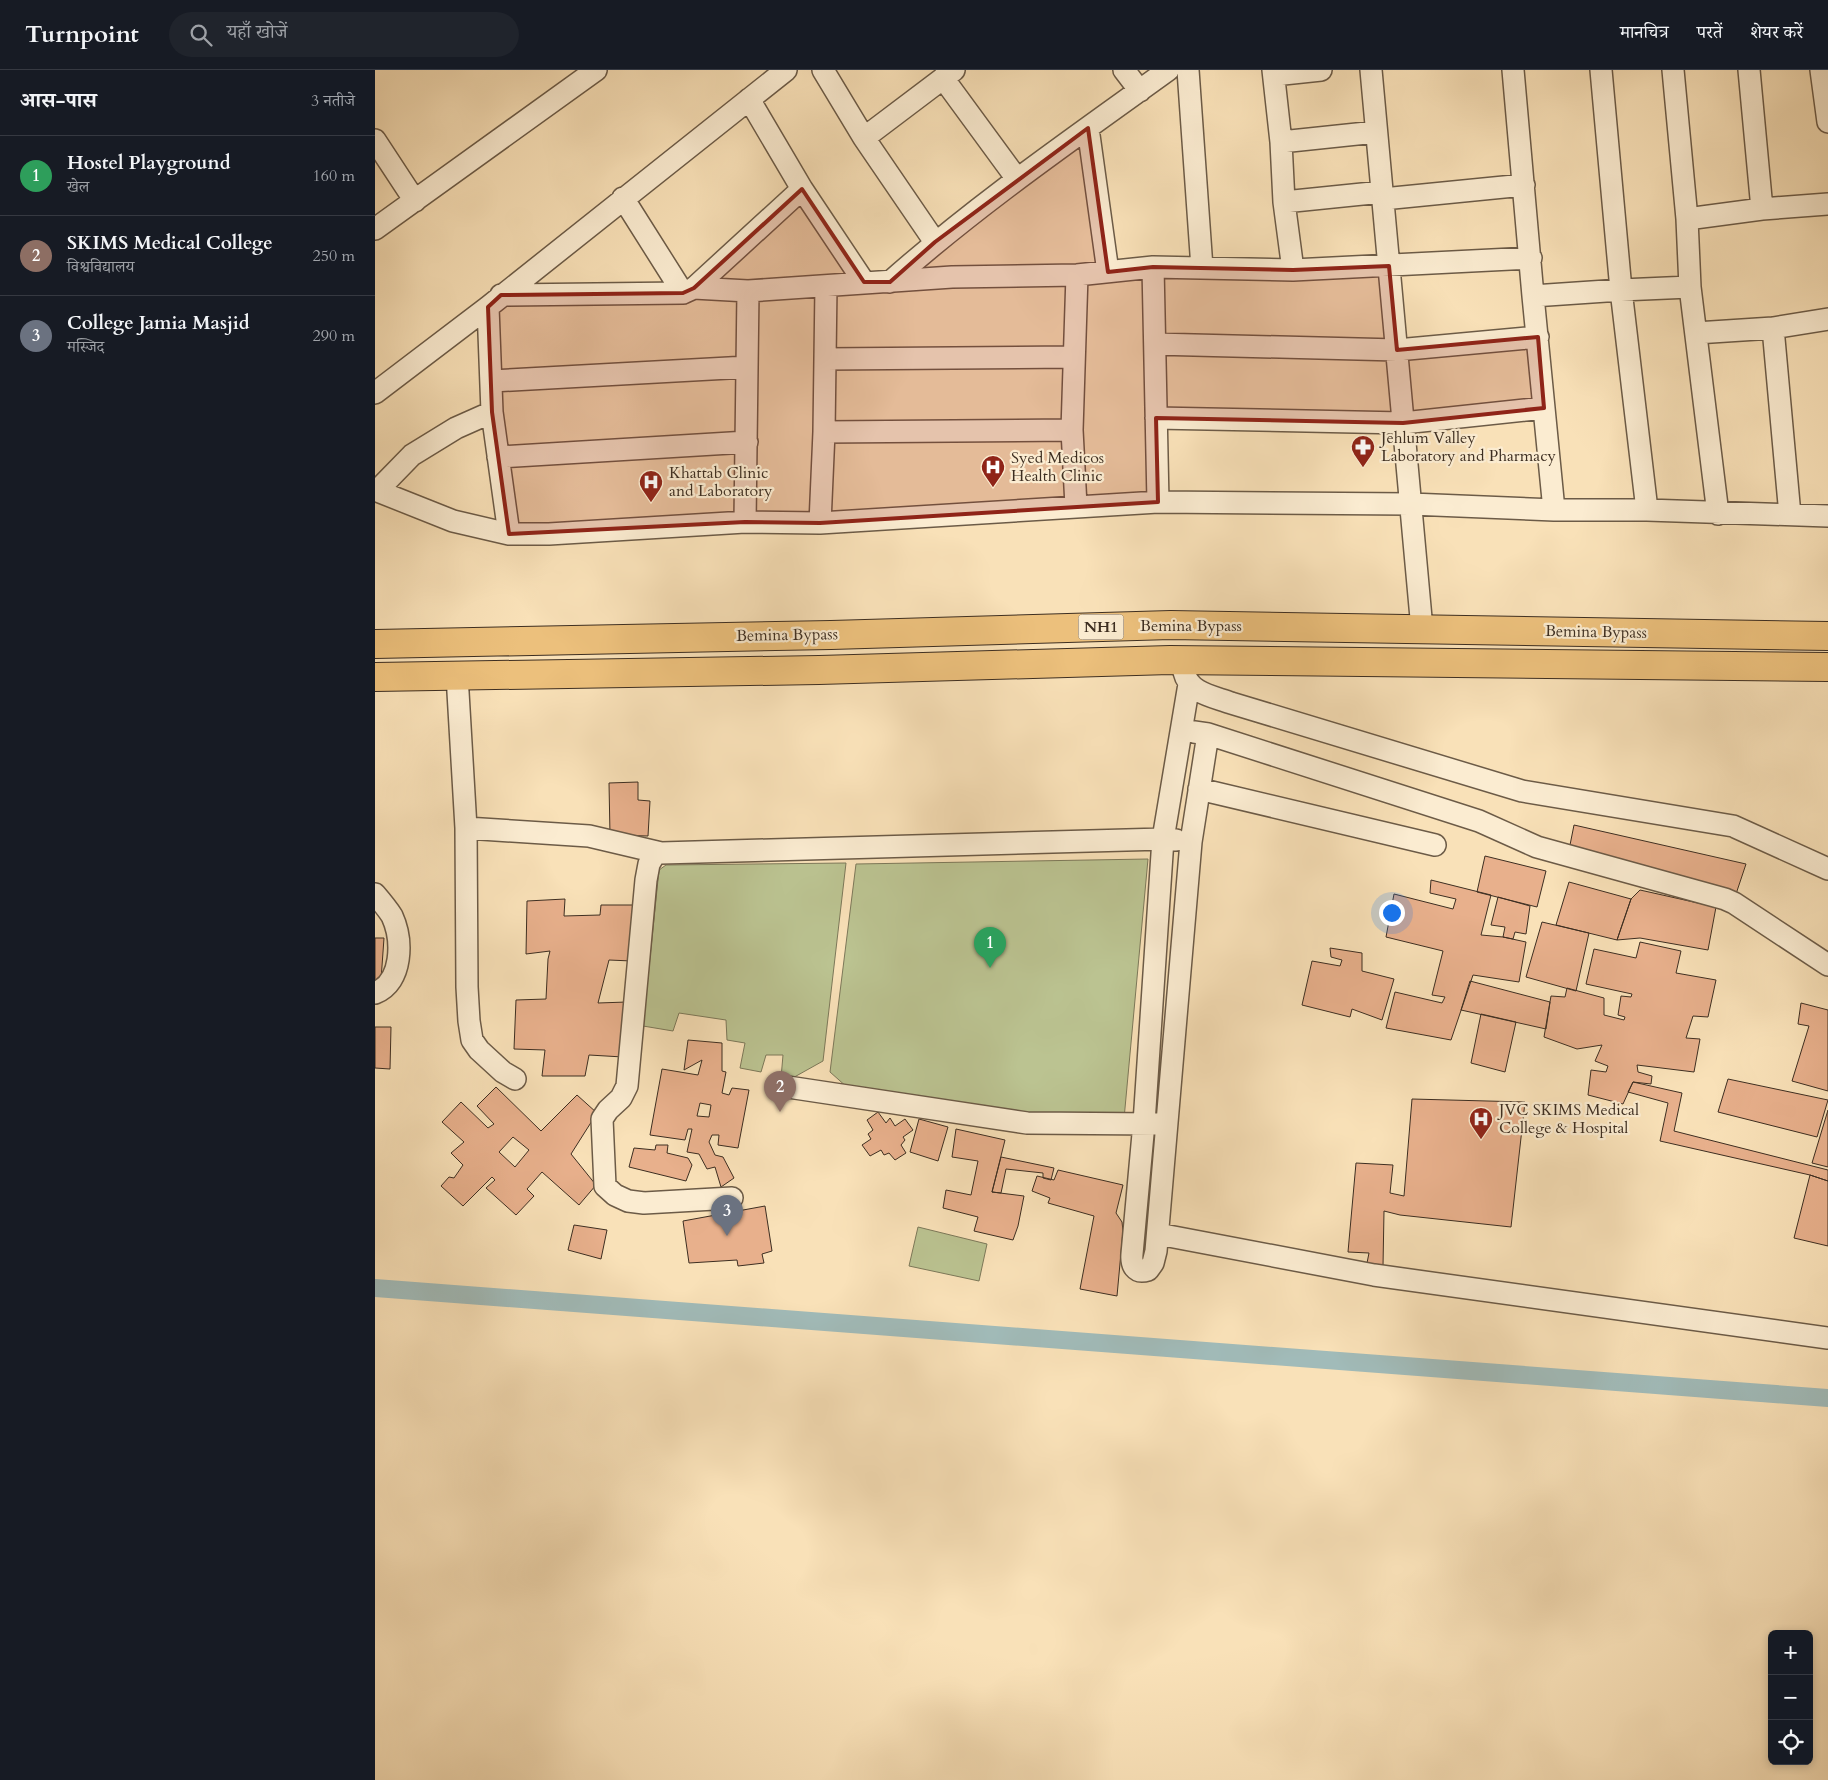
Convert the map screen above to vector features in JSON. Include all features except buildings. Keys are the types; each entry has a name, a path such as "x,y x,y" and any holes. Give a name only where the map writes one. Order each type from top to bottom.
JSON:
{"highway":[{"name":"Bemina Bypass","path":"375,644 831,635 1171,625 1828,636"},
{"name":"Bemina Bypass","path":"375,677 819,670 1185,672 1828,667"}],"street":[{"path":"375,393 495,301 786,70"},
{"path":"823,70 863,138 935,242"},
{"path":"1124,70 1140,91"},
{"path":"890,282 935,242 1017,179 1169,70"},
{"path":"1188,70 1202,268"},
{"path":"1293,270 1284,202 1281,142 1273,73 1321,70"},
{"path":"1371,70 1422,629"},
{"path":"1513,70 1554,510"},
{"path":"1601,70 1621,290 1647,510"},
{"path":"1673,70 1687,218 1690,287 1718,514"},
{"path":"1749,70 1762,209"},
{"path":"1821,70 1828,122"},
{"path":"375,230 585,73"},
{"path":"863,138 949,74 1017,179"},
{"path":"749,100 802,189 864,282"},
{"path":"1089,128 1108,272"},
{"path":"1281,142 1377,132"},
{"path":"375,140 415,201"},
{"path":"1284,202 1524,185"},
{"path":"688,291 802,189"},
{"path":"623,198 688,291"},
{"path":"1687,218 1762,209 1828,204"},
{"path":"495,301 826,286 952,277 1077,275 1153,267 1293,270 1531,258"},
{"path":"1153,267 1158,502"},
{"path":"1076,506 1072,430 1077,275"},
{"path":"820,523 824,432 826,286"},
{"path":"1533,296 1690,287"},
{"path":"745,522 748,290"},
{"path":"495,301 492,412 509,534"},
{"path":"1696,333 1773,328 1828,318"},
{"path":"1773,328 1790,515"},
{"path":"1155,344 1397,350 1538,337"},
{"path":"825,359 1073,357"},
{"path":"492,381 747,367"},
{"path":"1156,418 1403,423 1545,408"},
{"path":"492,412 457,428 412,455 376,490 453,521 509,534 745,522 820,523 1158,502 1411,504 1554,510 1647,510 1718,514 1828,516"},
{"path":"824,432 1072,430"},
{"path":"498,457 747,442"},
{"path":"1185,672 1182,730 1163,839 1144,1124 1131,1263 1135,1269 1142,1272 1148,1270 1153,1263 1156,1251 1191,842 1208,734"},
{"path":"1185,672 1198,691 1231,703 1522,791 1733,826 1828,869"},
{"path":"457,675 466,828 467,987 472,1040 479,1050 515,1079"},
{"path":"1182,730 1208,734 1479,821 1537,848 1725,899 1828,965"},
{"path":"1199,789 1435,845"},
{"path":"466,828 589,836 656,852 1163,839 1191,842"},
{"path":"656,852 649,864 646,880 627,1086 621,1098 608,1110 602,1119 605,1186 615,1195 628,1201 644,1203 732,1198"},
{"path":"375,894 393,918 398,944 398,958 393,977 385,988 375,993"},
{"path":"788,1087 1027,1123 1167,1125"},
{"path":"1158,1234 1373,1276 1828,1338"}],"highlighted area":[{"path":"1088,128 1108,272 1153,267 1293,270 1389,266 1397,350 1538,337 1544,408 1403,423 1156,418 1158,502 820,523 745,522 509,534 492,412 488,307 501,295 683,293 694,288 802,189 864,282 890,282 935,242"}],"green space":[{"path":"1148,859 1124,1119 1039,1116 848,1088 830,1072 856,864"},
{"path":"846,863 823,1061 789,1080 781,1078 783,1055 766,1055 761,1072 740,1068 745,1043 727,1040 726,1020 679,1013 673,1031 643,1026 659,870 666,865"},
{"path":"918,1227 987,1244 979,1281 909,1266"}],"waterway":[{"path":"375,1288 1828,1398"}],"place":[{"name":"Jehlum Valley Laboratory and Pharmacy","path":"1363,468"},
{"name":"Syed Medicos Health Clinic","path":"993,488"},
{"name":"Khattab Clinic and Laboratory","path":"651,503"},
{"name":"Hostel Playground","path":"990,968"},
{"name":"SKIMS Medical College","path":"780,1112"},
{"name":"JVC SKIMS Medical College & Hospital","path":"1481,1140"},
{"name":"College Jamia Masjid","path":"727,1236"}]}
